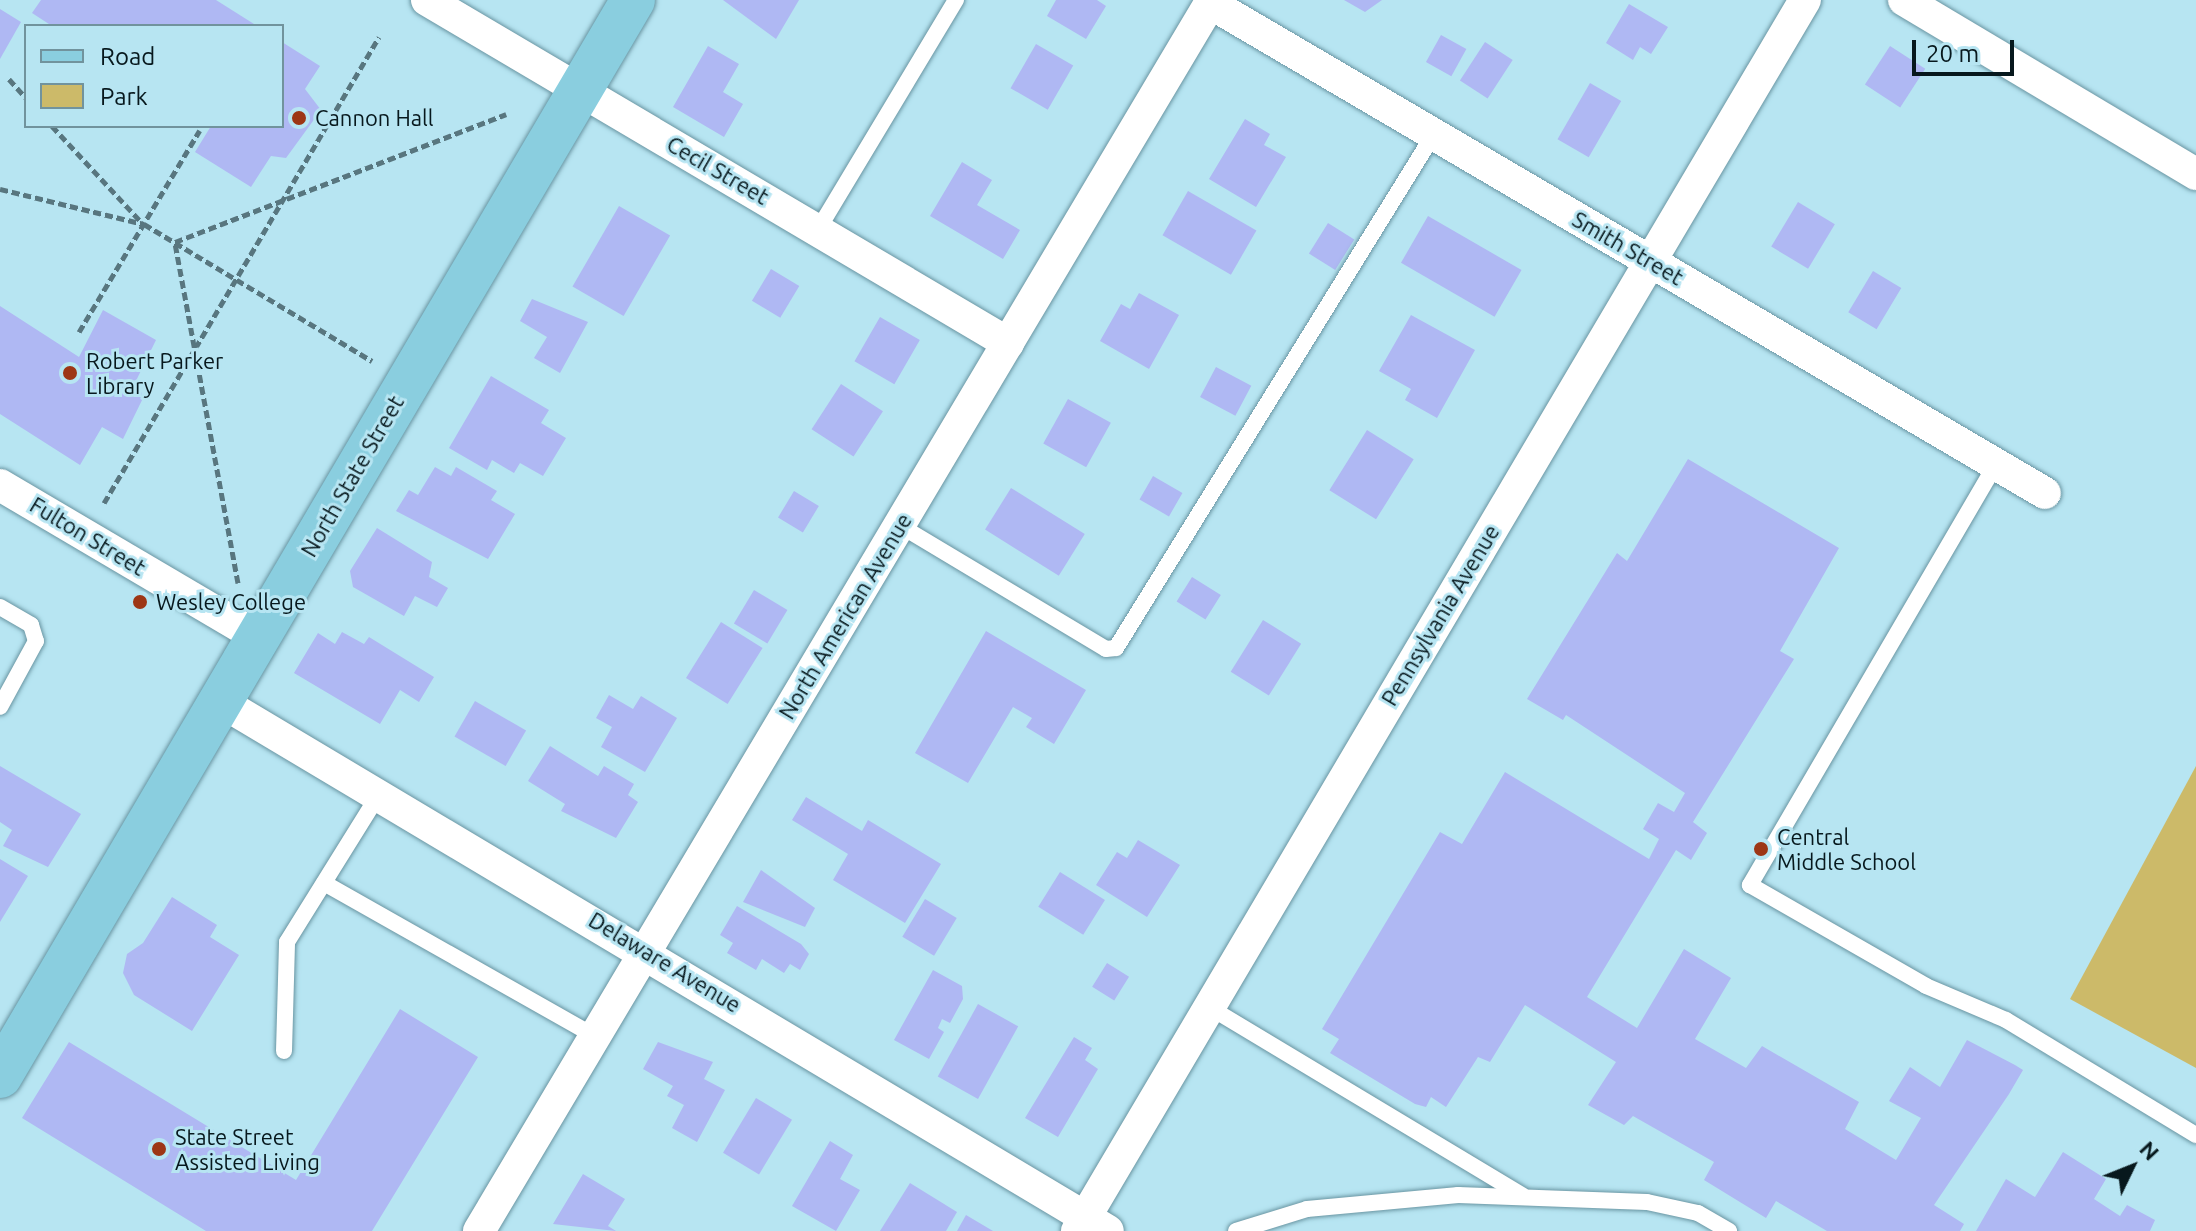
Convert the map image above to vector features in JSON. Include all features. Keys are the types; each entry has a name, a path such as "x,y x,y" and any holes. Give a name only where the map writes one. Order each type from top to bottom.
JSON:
{"main road":[{"name":"North State Street","path":"0,1076 218,700 633,0"}],"street":[{"name":"Cecil Street","path":"427,0 578,91 819,228 1008,343"},
{"name":"Pennsylvania Avenue","path":"1090,1226 1209,1007 1805,0"},
{"path":"1904,0 2196,174"},
{"name":"Smith Street","path":"1211,1 2045,493"},
{"name":"North American Avenue","path":"479,1231 1211,1"},
{"name":"Fulton Street","path":"0,485 258,637"},
{"name":"Delaware Avenue","path":"218,700 646,950 1090,1226"}],"lane":[{"path":"819,228 956,0"},
{"path":"899,525 1106,649 1116,648 1434,134"},
{"path":"1996,464 1750,885 1926,986 2006,1020 2196,1135"},
{"path":"0,607 31,625 36,641 0,707"},
{"path":"284,1051 287,942 379,794"},
{"path":"324,883 594,1036"},
{"path":"1209,1007 1523,1196"},
{"path":"1236,1231 1342,1204 1523,1196 1674,1205 1729,1231"}],"path":[{"path":"104,503 379,37"},
{"path":"9,79 24,96"},
{"path":"175,242 506,114"},
{"path":"54,128 144,224"},
{"path":"79,332 200,130"},
{"path":"0,189 144,224 372,361"},
{"path":"175,242 238,583"}],"green space":[{"path":"2196,766 2196,1068 2070,999"}],"building":[{"path":"41,0 216,0 254,24 49,24 32,13"},
{"path":"723,0 799,0 776,39"},
{"path":"1056,0 1097,0 1106,6 1086,39 1047,16"},
{"path":"1344,0 1382,0 1365,12"},
{"path":"1629,4 1668,27 1651,54 1640,47 1633,60 1606,43"},
{"path":"0,9 21,22 0,59"},
{"path":"1441,35 1466,49 1451,76 1426,62"},
{"path":"1485,42 1513,60 1488,99 1460,81"},
{"name":"Cannon Hall","path":"284,43 320,66 305,89 321,110 286,158 271,156 251,187 195,152 210,128 284,128"},
{"path":"1036,44 1073,66 1048,110 1010,88"},
{"path":"708,46 739,64 723,92 743,104 724,137 673,107"},
{"path":"1890,46 1925,69 1900,107 1865,85"},
{"path":"1590,83 1621,101 1589,157 1558,139"},
{"path":"1245,119 1270,134 1264,145 1286,157 1256,207 1209,179"},
{"path":"962,162 992,180 977,205 1020,230 1003,259 930,216"},
{"path":"1188,191 1256,230 1231,275 1162,235"},
{"path":"1798,202 1835,224 1808,269 1771,247"},
{"path":"619,206 670,236 624,316 572,287"},
{"path":"1428,216 1522,270 1495,317 1401,263"},
{"path":"1328,223 1354,239 1335,270 1309,254"},
{"path":"771,269 799,286 780,318 752,301"},
{"path":"1873,271 1901,288 1877,329 1848,312"},
{"path":"1139,293 1179,315 1149,369 1100,341 1121,304 1130,309"},
{"path":"532,299 588,322 560,373 534,358 547,337 520,321"},
{"name":"Robert Parker Library","path":"0,306 79,357 103,310 156,340 132,389 145,394 123,439 102,427 80,465 0,414"},
{"path":"1411,315 1475,350 1437,418 1405,400 1411,389 1379,371"},
{"path":"880,317 920,340 894,384 854,361"},
{"path":"1216,367 1251,386 1235,416 1200,397"},
{"path":"491,376 549,410 541,423 566,438 543,476 520,463 514,473 492,460 487,470 449,448"},
{"path":"841,384 883,411 854,457 812,429"},
{"path":"1068,399 1111,423 1086,467 1043,444"},
{"path":"1367,430 1414,459 1376,519 1329,490"},
{"path":"1688,459 1839,548 1780,651 1794,659 1693,822 1707,833 1691,860 1676,850 1587,997 1637,1028 1684,949 1731,978 1695,1039 1746,1068 1762,1046 1859,1102 1845,1129 1896,1160 1921,1118 1889,1101 1910,1067 1940,1087 1967,1040 2023,1070 1934,1205 1964,1224 1960,1231 1827,1231 1776,1201 1766,1218 1704,1180 1714,1162 1633,1116 1624,1125 1588,1105 1616,1062 1525,1005 1490,1062 1478,1057 1446,1107 1431,1097 1426,1107 1415,1104 1330,1053 1339,1039 1322,1029 1440,832 1462,844 1505,772 1649,859 1659,839 1643,829 1658,803 1674,812 1685,793 1566,715 1563,720 1527,699 1617,553 1627,561"},
{"path":"435,467 451,476 456,467 497,491 491,500 515,514 488,559 396,511 409,490 418,495"},
{"path":"1153,476 1182,493 1169,516 1140,499"},
{"path":"1011,488 1085,534 1059,576 985,530"},
{"path":"794,491 819,506 803,533 778,518"},
{"path":"377,528 432,562 429,577 448,588 437,607 415,596 404,616 353,587 350,571"},
{"path":"1192,577 1221,595 1205,620 1177,602"},
{"path":"754,590 787,610 767,644 734,623"},
{"path":"1263,620 1301,644 1269,696 1231,672"},
{"path":"721,622 763,648 728,704 686,678"},
{"path":"986,631 1086,690 1054,744 1026,727 1032,718 1013,707 968,783 915,753"},
{"path":"342,632 364,644 369,637 434,677 419,702 400,690 380,724 294,673 318,633 335,644"},
{"path":"609,695 633,709 641,696 677,718 645,772 601,747 612,727 596,718"},
{"path":"475,701 526,730 506,766 454,737"},
{"path":"550,746 598,776 604,766 634,784 628,795 638,802 616,838 561,811 565,804 528,781"},
{"path":"0,766 81,814 48,867 3,846 12,830 0,822"},
{"path":"806,797 862,831 868,820 941,864 905,923 833,880 848,854 792,820"},
{"path":"1138,840 1180,865 1147,917 1096,885 1117,852 1127,858"},
{"path":"0,859 28,876 0,922"},
{"path":"761,870 815,908 805,927 743,902"},
{"path":"1060,872 1105,900 1083,935 1038,907"},
{"path":"172,897 217,925 210,937 239,955 192,1031 134,995 123,973 127,954 143,943"},
{"path":"925,899 957,918 934,956 902,937"},
{"path":"737,906 801,944 809,954 800,970 790,964 784,973 762,959 756,970 727,953 733,943 720,935"},
{"path":"1107,963 1129,977 1114,1001 1092,987"},
{"path":"933,970 962,986 963,999 950,1023 942,1019 938,1028 944,1032 929,1059 894,1040"},
{"path":"978,1004 1018,1026 978,1099 938,1077"},
{"name":"State Street Assisted Living","path":"400,1009 478,1057 372,1231 206,1231 22,1118 69,1042 296,1180"},
{"path":"1074,1037 1092,1048 1085,1060 1098,1069 1058,1137 1025,1118"},
{"path":"658,1042 713,1062 704,1079 725,1090 697,1142 672,1128 684,1105 667,1096 673,1086 643,1069"},
{"path":"756,1098 792,1120 759,1174 723,1153"},
{"path":"830,1141 853,1155 840,1179 860,1190 836,1231 792,1206"},
{"path":"2063,1152 2106,1179 2094,1199 2120,1216 2127,1205 2155,1220 2150,1231 1976,1231 2006,1179 2035,1197"},
{"path":"583,1174 625,1199 608,1226 616,1231 553,1224"},
{"path":"910,1183 957,1212 946,1231 880,1231"},
{"path":"966,1215 993,1231 957,1231"}],"place":[{"name":"Cannon Hall","path":"299,118"},
{"name":"Robert Parker Library","path":"70,373"},
{"name":"Wesley College","path":"140,602"},
{"name":"Central Middle School","path":"1761,849"},
{"name":"State Street Assisted Living","path":"159,1149"}]}
